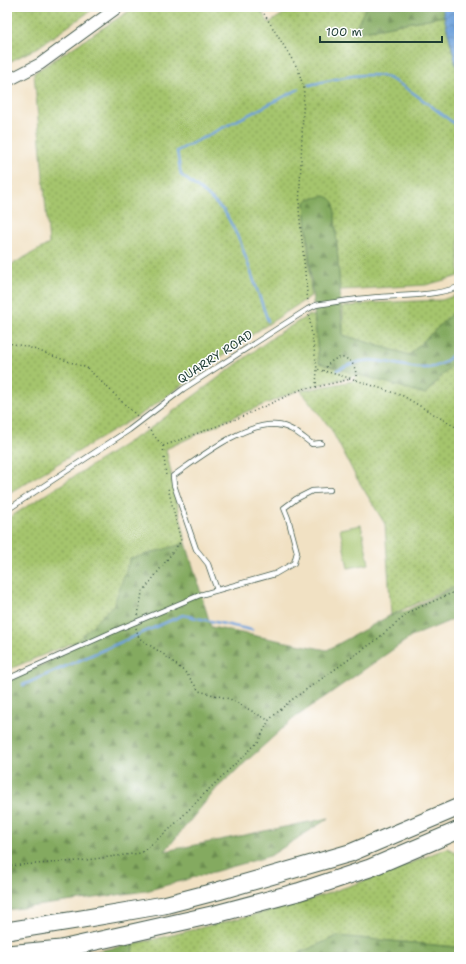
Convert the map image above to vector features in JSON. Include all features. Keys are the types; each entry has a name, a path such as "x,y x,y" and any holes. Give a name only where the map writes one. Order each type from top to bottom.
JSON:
{"highway":[{"path":"7,931 164,905 218,891 350,853 459,807"},
{"path":"7,954 61,949 223,912 298,892 370,868 459,830"}],"street":[{"path":"7,81 40,64 118,7"}],"lane":[{"name":"QUARRY ROAD","path":"7,510 129,430 183,389 316,305 380,297 428,294 459,287"},
{"path":"217,590 208,564 196,549 174,485 173,476 200,457 232,438 257,426 278,425 293,430 312,444 321,443"},
{"path":"7,679 200,594 275,574 294,563 297,552 284,508 296,499 312,491 330,490"}],"path":[{"path":"260,7 298,69 304,89 299,210 308,309 317,369 355,379 402,396 459,429"},
{"path":"324,371 328,363 336,358 345,358 352,363 357,371 355,379"},
{"path":"316,387 355,379"},
{"path":"163,446 166,479"},
{"path":"167,486 181,541 142,592 135,622 140,638 186,672 199,691 230,699 269,720"},
{"path":"7,866 78,861 141,853 171,828 258,742 269,720 290,701 375,641 411,611 459,590"}],"green space":[{"path":"7,7 96,7 37,48 7,63"},
{"path":"135,7 258,7 269,23 294,7 366,7 354,33 444,16 459,77 459,276 426,285 340,290 334,203 308,199 305,202 311,296 256,332 146,411 7,494 7,267 49,244 34,73"},
{"path":"366,7 442,7 444,16 353,33"},
{"path":"325,196 334,202 343,335 409,355 459,307 459,357 425,394 319,363 305,202 308,199"},
{"path":"459,294 459,307 409,355 343,335 343,307 373,303 442,300"},
{"path":"309,315 314,316 319,363 360,375 429,390 459,357 459,584 391,615 385,524 356,477 331,429 301,391 352,381 359,375 302,389 238,415 166,449 186,543 114,604 77,641 7,670 7,519 152,427 276,335"},
{"path":"361,525 369,564 348,568 340,529"},
{"path":"186,543 211,627 327,650 391,615 406,611 459,585 459,617 411,637 293,719 217,788 165,851 329,818 270,856 146,891 7,910 7,682 56,658 77,641 114,604 130,559"},
{"path":"447,848 459,854 459,943 456,947 337,936 291,957 131,957 135,944 297,904 384,874"},
{"path":"337,936 456,947 459,943 459,957 291,957"},
{"path":"135,944 131,957 62,957"}],"water":[{"path":"442,7 459,7 459,77 444,16"}],"waterway":[{"path":"309,85 354,76 382,76 410,91 459,127"},
{"path":"268,321 240,241 225,212 207,195 181,175 177,151 299,89"},
{"path":"337,370 350,364 364,361 384,362 424,368 434,367 445,362 459,348"},
{"path":"23,685 183,615 252,630"}]}
